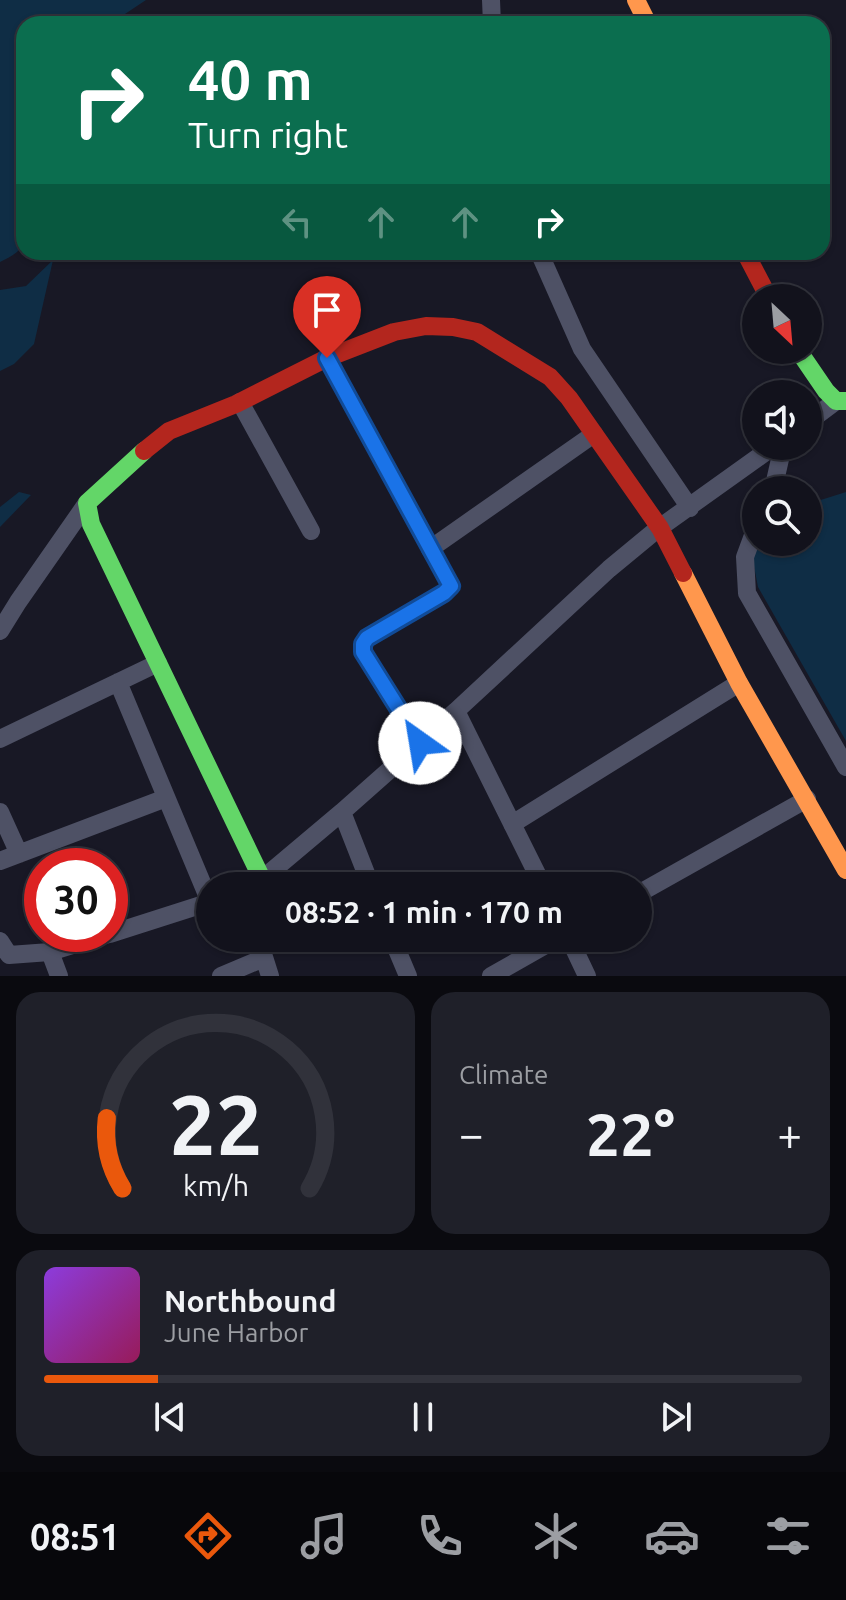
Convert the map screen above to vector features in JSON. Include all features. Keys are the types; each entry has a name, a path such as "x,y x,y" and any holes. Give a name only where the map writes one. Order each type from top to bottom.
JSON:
{"street":[{"path":"543,260 582,349 690,508"},
{"path":"749,260 762,284"},
{"path":"0,631 87,503 125,466 169,431 240,402 327,358 394,332 426,326 477,332 550,377 569,398 660,528 739,683 846,870"},
{"path":"327,358 451,586 367,638 363,644 363,652 420,743"},
{"path":"808,364 826,391 841,401 822,413"},
{"path":"240,402 311,531"},
{"path":"430,549 594,434"},
{"path":"267,872 420,743 609,569 755,460"},
{"path":"87,503 91,524 158,663 251,872"},
{"path":"745,556 747,593 846,767"},
{"path":"0,739 158,663"},
{"path":"118,682 210,902 128,928"},
{"path":"512,824 739,683"},
{"path":"456,711 536,872"},
{"path":"0,861 166,798"},
{"path":"652,886 807,799"},
{"path":"0,812 19,854"},
{"path":"342,812 366,872"},
{"path":"0,941 9,955 50,952 59,976"},
{"path":"398,952 408,976"},
{"path":"491,976 533,952"},
{"path":"576,952 587,976"},
{"path":"221,976 267,967"}],"water":[{"path":"0,0 146,0 122,16 16,16 16,253 0,262"},
{"path":"53,260 34,344 14,364 0,371 0,290 26,286"},
{"path":"19,492 31,495 0,527 0,507"},
{"path":"846,492 846,741 758,587 752,556 822,556 822,500"}],"traffic: fast":[{"path":"808,364 836,401 846,401"},
{"path":"144,451 87,503 91,524 259,872"}],"traffic: slow":[{"path":"636,0 644,16"},
{"path":"683,573 739,683 846,870"}],"traffic: jam":[{"path":"749,260 762,284"},
{"path":"144,451 169,431 236,404 327,358 394,332 426,326 477,332 550,377 569,398 660,528 683,573"}],"route":[{"path":"327,358 451,586 367,638 363,644 363,652 420,743"}]}
